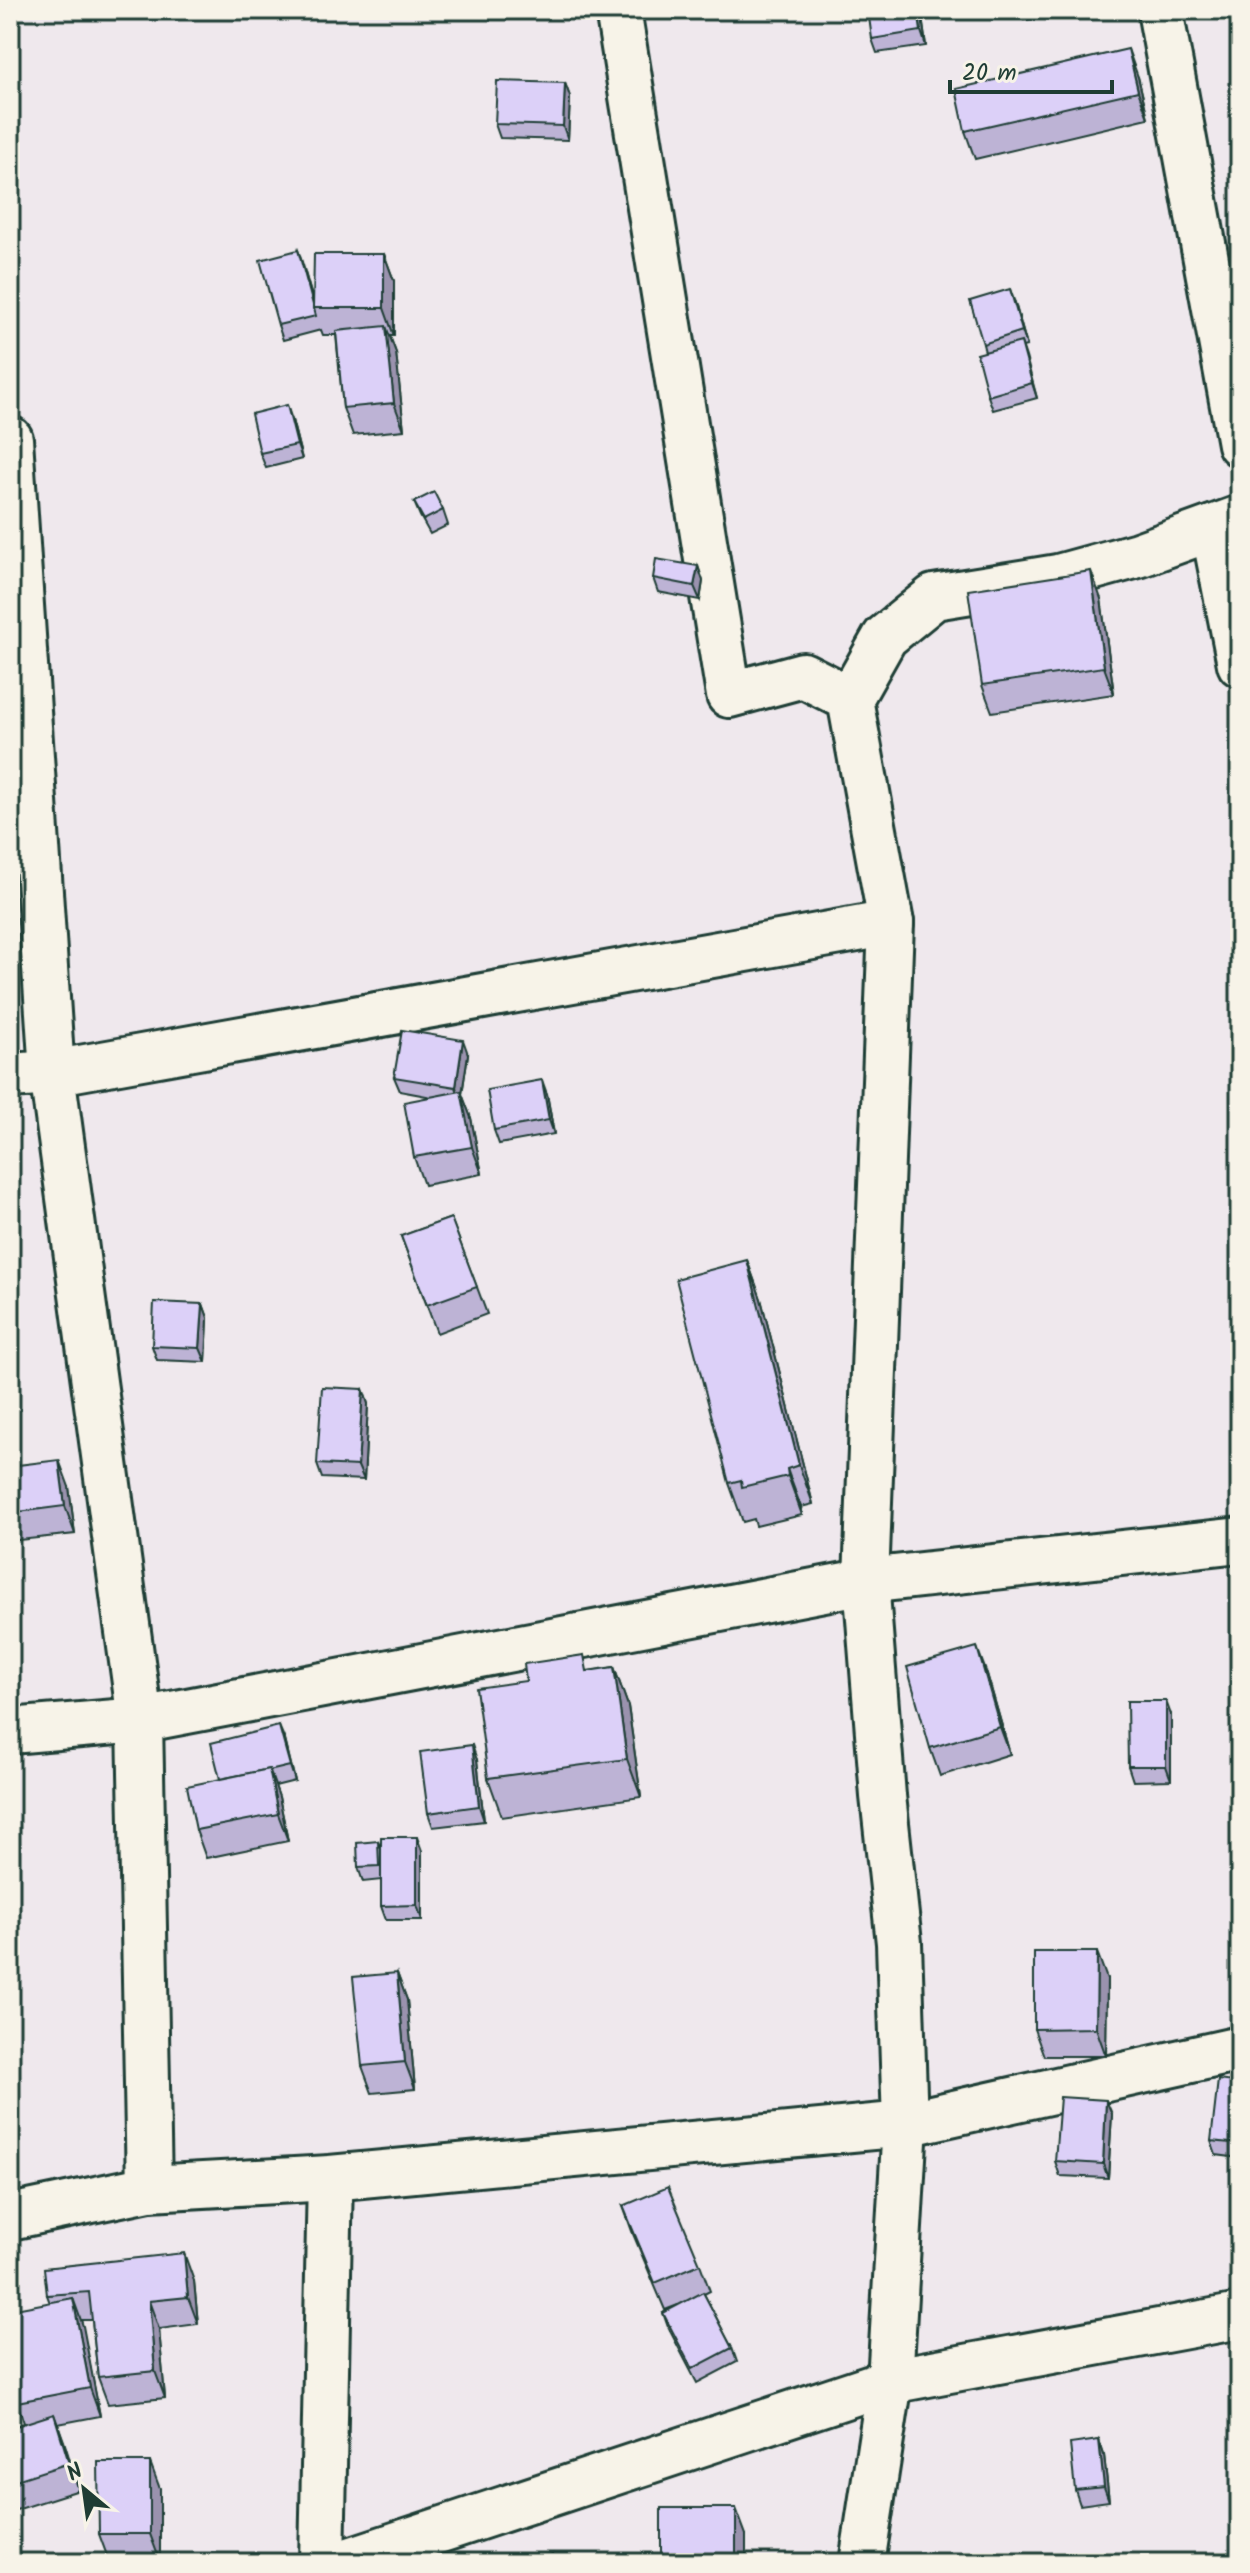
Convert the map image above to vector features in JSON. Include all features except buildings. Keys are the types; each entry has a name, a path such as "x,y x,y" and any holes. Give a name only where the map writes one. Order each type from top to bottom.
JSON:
{"street":[{"path":"618,10 729,695 803,675 885,637 934,597 1058,577 1138,555 1227,523 1240,664"},
{"path":"1160,10 1240,444"},
{"path":"10,439 31,1074 140,1720 149,2188"},
{"path":"862,2563 890,2381 905,2124 899,1943 883,1796 866,1581 891,923 850,699 885,637"},
{"path":"803,675 850,699"},
{"path":"31,1074 891,923"},
{"path":"10,1731 140,1720 866,1581 1240,1540"},
{"path":"10,2217 149,2188 330,2178 905,2124 1240,2049"},
{"path":"322,2563 330,2178"},
{"path":"341,2563 890,2381 1240,2316"}]}
